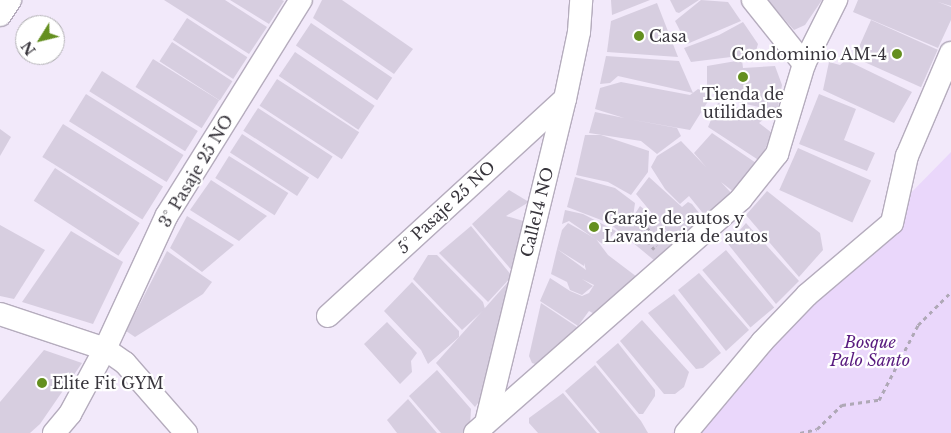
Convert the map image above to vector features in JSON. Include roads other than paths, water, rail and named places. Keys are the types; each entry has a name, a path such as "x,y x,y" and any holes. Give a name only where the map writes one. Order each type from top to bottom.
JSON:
{"street":[{"path":"0,16 10,0"},
{"name":"3° Pasaje 25 NO","path":"54,433 70,414 105,349 167,215 302,0"},
{"name":"Calle14 NO","path":"480,428 564,99 579,32 581,0"},
{"path":"753,0 804,64"},
{"path":"480,428 741,199 776,154 804,64 836,0"},
{"path":"686,433 724,391 762,342 808,296 892,223 907,156 951,53"},
{"name":"5° Pasaje 25 NO","path":"328,316 564,99"},
{"path":"0,314 105,349 125,363 186,433"}],"place":[{"name":"Casa","path":"639,36"},
{"name":"Condominio AM-4","path":"897,54"},
{"name":"Tienda de utilidades","path":"743,77"},
{"name":"Garaje de autos y Lavanderia de autos","path":"594,227"},
{"name":"Elite Fit GYM","path":"42,383"}],"park label":[{"name":"Bosque Palo Santo","path":"870,351"}]}
